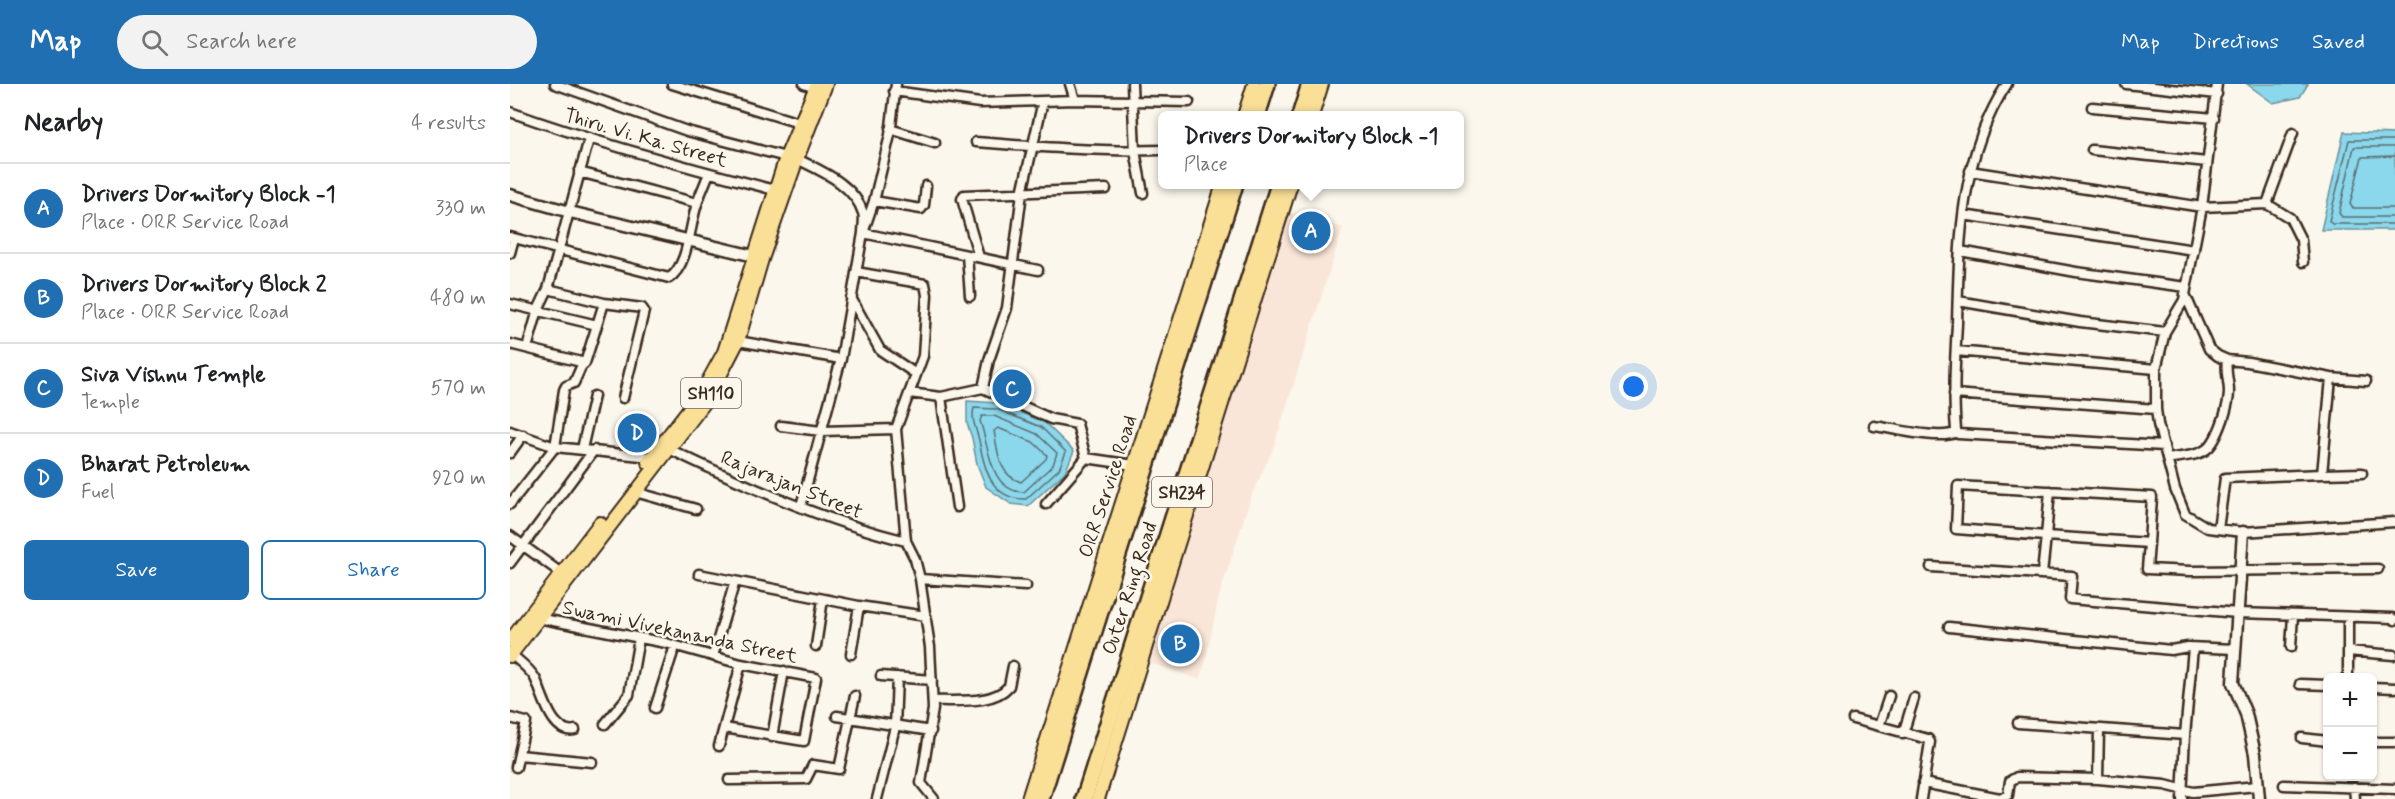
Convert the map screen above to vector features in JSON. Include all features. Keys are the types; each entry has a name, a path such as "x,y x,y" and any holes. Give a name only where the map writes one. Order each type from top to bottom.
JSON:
{"highway":[{"path":"1251,111 1265,84"},
{"path":"1303,111 1318,85"},
{"name":"Outer Ring Road","path":"1041,799 1233,189"},
{"name":"Outer Ring Road","path":"1084,799 1277,189"},
{"path":"1250,276 1275,235"},
{"path":"1197,305 1198,263"}],"main road":[{"path":"1250,111 1254,84"},
{"name":"SH110","path":"510,650 561,573 709,397 738,341 791,158 816,85"},
{"name":"SH110","path":"665,447 702,392 729,340 775,190 791,158 799,123 816,85"},
{"path":"1313,111 1318,85"},
{"name":"ORR Service Road","path":"1029,799 1221,189"},
{"path":"1098,799 1289,189"},
{"name":"SH110","path":"510,650 538,618 635,492 655,459"}],"street":[{"path":"555,84 687,131 791,158 833,177 852,196 864,213 863,232 841,359 801,506"},
{"path":"672,84 799,123"},
{"path":"1070,84 1075,100"},
{"path":"1132,84 1135,151 1143,193"},
{"path":"1957,432 1954,394 1963,215 1970,171 1988,118 2007,84"},
{"path":"2126,84 2217,94"},
{"path":"2217,84 2202,207 2184,300 2165,332 2156,369 2156,410 2175,489 2185,514 2208,528 2243,532 2395,522"},
{"path":"863,232 874,201 890,129 895,88 980,103 1075,100 1189,102"},
{"path":"983,388 989,360 1007,308 1022,193 1043,101"},
{"path":"2092,107 2214,118"},
{"name":"Thiru. Vi. Ka. Street","path":"510,112 590,139 775,190"},
{"path":"890,129 935,143"},
{"path":"2267,204 2293,133"},
{"path":"527,348 538,310 548,290 590,139"},
{"path":"976,142 1032,147 1158,150"},
{"path":"2092,150 2207,162"},
{"path":"1970,171 2202,207 2267,204 2290,218 2301,240 2303,262"},
{"path":"579,172 697,203"},
{"path":"510,253 512,237 669,278 679,268 697,203 709,173"},
{"path":"874,201 921,209 924,205 926,186"},
{"path":"979,257 962,199 964,195 1106,189"},
{"path":"510,195 570,212 754,256"},
{"path":"1963,215 2194,249"},
{"path":"863,232 1038,270"},
{"path":"1960,251 2186,290"},
{"path":"967,255 970,296"},
{"path":"856,272 925,284 927,295 923,356 896,429 906,541 915,559 920,579 932,680 931,731 921,783 934,799"},
{"path":"548,290 604,303 639,307 644,311 623,398"},
{"path":"2186,290 2197,326 2209,349 2218,356 2227,360 2331,378 2366,381"},
{"path":"851,298 880,350 916,374"},
{"path":"1958,301 2080,322 2165,332"},
{"path":"510,504 555,447 564,390 574,383 585,363 604,303"},
{"path":"510,304 597,325"},
{"path":"738,341 841,359"},
{"path":"510,344 585,363"},
{"path":"1956,351 2156,369"},
{"path":"2167,459 2199,453 2212,447 2216,441 2229,402 2229,389 2225,376 2227,360"},
{"path":"2322,474 2331,378"},
{"path":"909,393 941,398 983,388 1051,419 1077,424 1086,458"},
{"path":"1954,394 2156,410"},
{"path":"582,449 594,396"},
{"path":"941,398 957,507"},
{"path":"781,426 821,431 896,429"},
{"path":"1874,426 1936,435 1953,435 1957,432"},
{"path":"510,431 555,447 655,459"},
{"path":"1957,432 1958,434 2164,446"},
{"path":"510,453 523,435"},
{"name":"Rajarajan Street","path":"665,447 710,469 867,532 906,541"},
{"path":"510,563 594,450"},
{"path":"1086,458 1134,465"},
{"path":"1046,504 1086,458"},
{"path":"2218,530 2225,478 2362,473"},
{"path":"2149,543 1956,529 1958,486 2152,497 2149,543 2147,569 2190,572 2378,569"},
{"path":"2042,574 2050,491"},
{"path":"635,492 696,509"},
{"path":"2243,532 2234,683 2246,714 2255,754 2259,799"},
{"path":"510,536 561,573"},
{"path":"1931,567 2072,576 2070,599 2238,613 2392,618 2395,620"},
{"path":"699,574 859,606 926,616"},
{"path":"920,579 1026,586"},
{"path":"713,656 735,581"},
{"path":"816,646 824,599"},
{"path":"851,654 859,606"},
{"path":"2291,647 2292,615"},
{"path":"2348,673 2349,617"},
{"name":"Swami Vivekananda Street","path":"538,618 675,646 741,664 814,676 817,682 804,741 772,737"},
{"path":"1949,627 2171,650 2235,649"},
{"path":"605,724 629,695 639,638"},
{"path":"655,708 675,646"},
{"path":"2182,799 2193,648"},
{"path":"510,650 535,678 557,724 568,731 575,730"},
{"path":"2348,651 2394,655"},
{"path":"719,746 741,664"},
{"path":"933,701 973,700 998,694 1009,686 1013,666"},
{"path":"724,728 772,737 784,671"},
{"path":"881,676 932,680"},
{"path":"877,799 885,775 895,727 897,677"},
{"path":"2300,684 2323,685"},
{"path":"2377,687 2395,688"},
{"path":"729,780 806,779 813,765 839,769 855,696"},
{"path":"1879,726 1889,696"},
{"path":"1903,734 1914,698"},
{"path":"837,716 931,731"},
{"path":"510,718 526,722 516,767"},
{"path":"1853,719 1928,739 1930,742 1921,799"},
{"path":"2018,723 2186,735"},
{"path":"2098,729 2098,779"},
{"path":"2302,738 2323,740"},
{"path":"2377,742 2395,742"},
{"path":"519,755 592,762"},
{"path":"1923,783 1991,798 2006,798 2010,781 2017,777 2098,779 2166,785 2193,792 2257,786"},
{"path":"2284,786 2344,781 2354,787 2395,789"},
{"path":"2354,787 2355,799"}],"shaded area":[{"path":"1289,212 1343,228 1273,449 1252,494 1219,596 1205,664 1199,679 1146,662"}],"water":[{"path":"2247,84 2308,84 2300,97 2273,103"},
{"path":"2344,132 2395,134 2395,230 2321,230"},
{"path":"967,401 997,403 1044,422 1074,451 1065,472 1028,506 1011,504 986,487 977,464 967,423"}],"place":[{"name":"Drivers Dormitory Block -1","path":"1311,231"},
{"name":"Siva Vishnu Temple","path":"1012,389"},
{"name":"Bharat Petroleum","path":"637,433"},
{"name":"Drivers Dormitory Block 2","path":"1180,644"}]}
